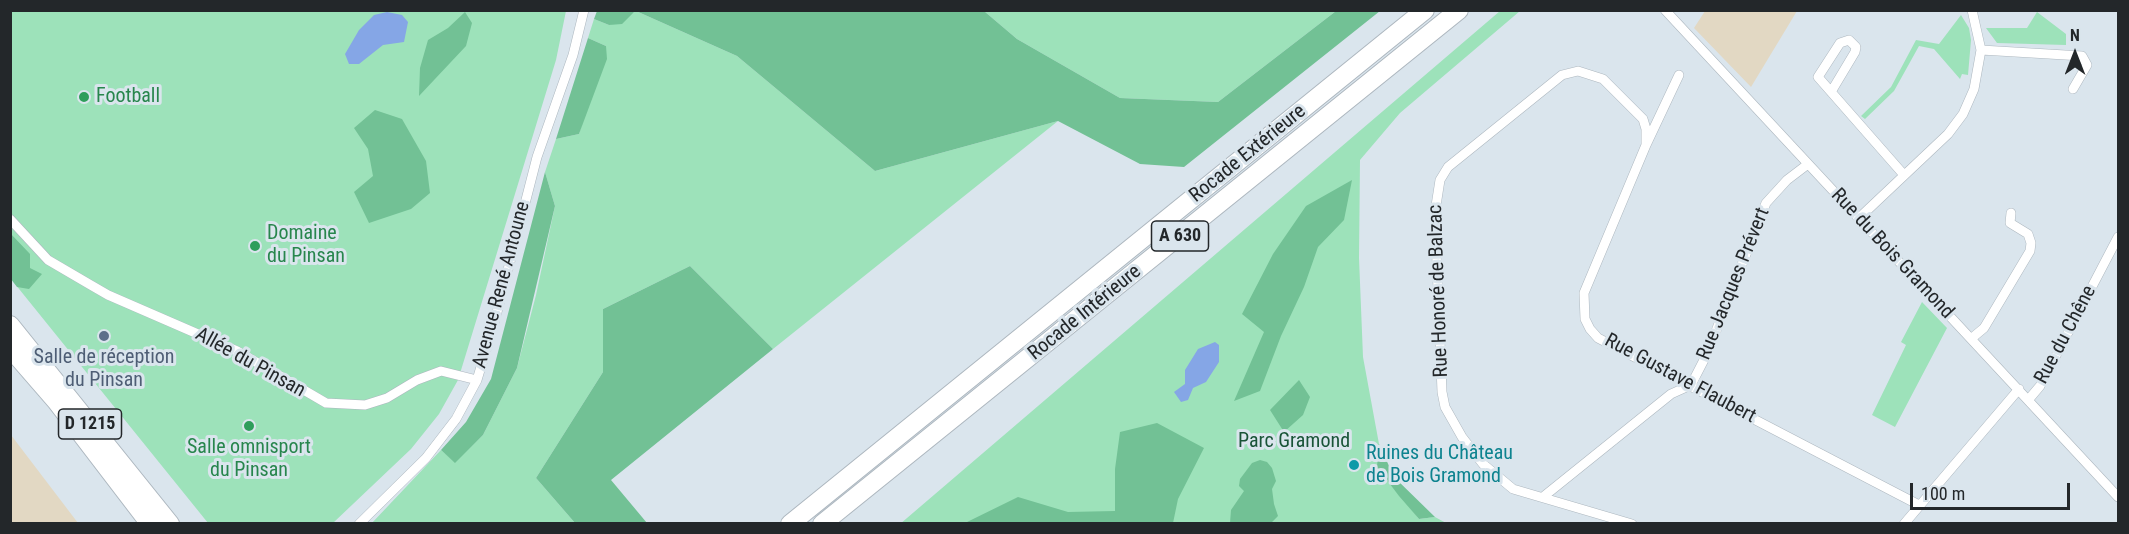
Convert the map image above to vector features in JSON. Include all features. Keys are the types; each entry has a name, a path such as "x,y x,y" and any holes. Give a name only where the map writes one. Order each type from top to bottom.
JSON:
{"highway":[{"name":"Rocade Extérieure","path":"790,524 1425,10"},
{"name":"Rocade Intérieure","path":"822,524 1459,10"},
{"name":"D 1215","path":"10,325 170,524"},
{"name":"D 1215","path":"10,348 56,401 150,524"}],"street":[{"name":"Avenue René Antoune","path":"358,524 426,458 456,419 477,380 537,157 573,55 584,10"},
{"name":"Rue du Bois Gramond","path":"1665,10 2118,497"},
{"path":"1859,218 1948,134 1963,114 1974,89 1981,50 1972,10"},
{"path":"1830,92 1855,52 1856,47 1849,40 1840,43 1819,72 1820,81 1904,175"},
{"path":"1981,50 2082,56 2087,64 2073,89"},
{"name":"Rue Honoré de Balzac","path":"1632,524 1513,489 1496,477 1462,437 1446,407 1442,392 1435,212 1440,180 1448,168 1562,75 1570,72 1578,71 1603,79 1635,108 1646,129 1646,145"},
{"name":"Rue Gustave Flaubert","path":"1679,75 1646,145 1584,293 1585,319 1598,338 1919,505"},
{"name":"Rue Jacques Prévert","path":"1691,385 1707,354 1766,203 1787,180 1808,164"},
{"path":"1972,338 1984,328 2030,251 2031,243 2028,234 2010,224 2011,213"},
{"name":"Allée du Pinsan","path":"10,219 48,260 108,295 237,351 326,403 365,405 387,398 417,380 441,371 477,380"},
{"name":"Rue du Chêne","path":"2029,399 2040,386 2118,237"},
{"path":"1543,497 1671,394 1691,385"},
{"path":"1904,524 2019,389"}],"shaded area":[{"path":"1705,11 1797,11 1751,87 1694,28"},
{"path":"11,435 78,523 11,523"}],"green space":[{"path":"597,10 635,11 622,24 609,25 594,19"},
{"name":"Domaine du Pinsan","path":"10,11 566,11 556,60 458,380 439,414 411,449 333,523 208,523 11,279"},
{"path":"636,11 737,56 875,171 1058,121 773,349 690,266 603,309 603,372 536,478 575,523 371,524 441,450 455,462 483,435 517,368 536,295 555,206 545,172 556,139 579,134 606,46 588,38 594,19 609,25"},
{"path":"636,11 984,11 1017,39 1120,98 1218,102 1336,11 1380,11 1184,167 1140,164 1058,121 875,171 737,56"},
{"path":"984,11 1336,11 1218,102 1120,98 1017,39"},
{"name":"Parc Gramond","path":"1500,11 1520,11 1400,113 1360,160 1359,258 1363,357 1379,444 1378,467 1419,519 1435,517 1446,523 900,524"},
{"path":"465,12 472,23 466,46 419,96 420,68 428,40 448,28"},
{"path":"2037,12 2066,34 2066,45 1997,43 1986,28 2027,28"},
{"path":"1961,15 1969,28 1971,40 1968,75 1962,74 1960,79 1934,49 1919,46 1894,91 1865,119 1861,116 1891,87 1916,40 1939,44"},
{"path":"588,38 606,46 607,59 579,134 556,139"},
{"path":"375,110 402,119 426,161 430,193 411,209 369,223 354,192 373,176 368,149 354,128"},
{"path":"545,172 555,206 517,368 483,435 455,463 441,450 466,422 491,379"},
{"path":"1352,180 1344,220 1318,247 1304,287 1281,336 1260,391 1234,401 1264,332 1242,314 1273,254 1306,206"},
{"path":"10,233 30,254 30,268 42,274 29,289 17,287 11,279"},
{"path":"690,266 773,349 611,480 647,523 575,523 536,478 603,372 603,309"},
{"path":"1922,302 1947,328 1895,427 1872,415 1906,345 1901,342"},
{"path":"1299,380 1310,397 1303,415 1284,432 1270,410"},
{"path":"1157,423 1204,448 1178,499 1173,523 965,523 1018,497 1068,512 1115,511 1115,469 1120,432"},
{"path":"1379,444 1394,477 1435,517 1419,519 1399,496 1377,467"},
{"path":"1260,460 1267,462 1272,468 1276,481 1272,489 1278,516 1271,523 1230,523 1231,510 1244,491 1239,486 1240,479 1252,463"}],"water":[{"path":"387,12 402,15 408,22 404,42 383,45 359,64 349,64 345,54 359,30 374,15"},
{"path":"1215,342 1219,345 1219,362 1206,382 1193,388 1188,400 1181,402 1174,392 1185,384 1185,370 1198,349"}],"place":[{"name":"Football","path":"84,97"},
{"name":"Domaine du Pinsan","path":"255,246"},
{"name":"Salle de réception du Pinsan","path":"104,336"},
{"name":"Salle omnisport du Pinsan","path":"249,426"},
{"name":"Ruines du Château de Bois Gramond","path":"1354,465"}]}
